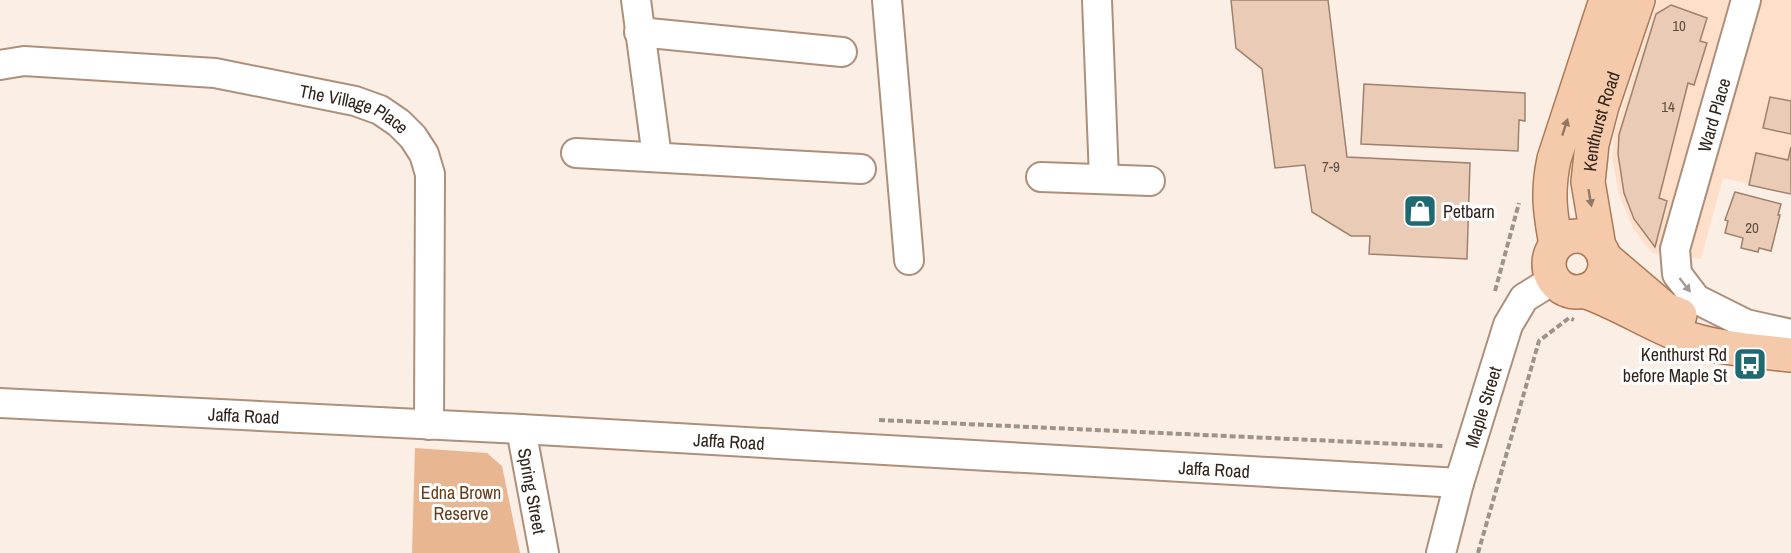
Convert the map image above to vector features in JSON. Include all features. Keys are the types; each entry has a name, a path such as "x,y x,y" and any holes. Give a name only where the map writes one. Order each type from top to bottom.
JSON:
{"main road":[{"name":"Kenthurst Road","path":"1556,245 1549,209 1549,182 1554,159 1606,0"},
{"name":"Kenthurst Road","path":"1601,252 1587,182 1592,144 1602,106 1638,0"},
{"path":"1581,306 1567,290 1554,280 1549,272 1548,262 1550,253 1556,245 1569,237 1578,236 1586,237 1665,309 1711,326 1791,335"},
{"path":"1581,306 1603,274 1605,265 1601,252"},
{"path":"1581,306 1603,297 1661,328 1691,339 1717,346 1791,355"}],"street":[{"path":"636,0 657,157"},
{"path":"887,0 909,260"},
{"path":"1097,0 1104,178"},
{"name":"Ward Place","path":"1746,0 1675,249 1677,274 1696,299 1746,324 1791,335"},
{"path":"639,32 842,52"},
{"name":"The Village Place","path":"0,65 24,61 214,73 355,101 380,110 399,123 413,137 424,154 430,174 429,425"},
{"path":"576,153 861,169"},
{"path":"1041,177 1150,181"},
{"name":"Maple Street","path":"1441,553 1459,483 1508,325 1524,298 1554,280"},
{"name":"Jaffa Road","path":"0,403 521,429 1459,483"},
{"name":"Spring Street","path":"521,429 544,553"}],"path":[{"path":"1492,300 1520,200"},
{"path":"1478,553 1539,341 1581,306"},
{"path":"870,420 1443,447 1446,437"}],"shaded area":[{"path":"1658,0 1791,0 1791,193 1723,178 1701,259 1652,253 1634,230 1619,195 1612,157 1615,130"}],"green space":[{"name":"Edna Brown Reserve","path":"415,448 487,453 502,466 520,553 412,553"}],"building":[{"path":"1231,0 1328,0 1347,157 1470,163 1467,259 1369,254 1370,236 1351,236 1312,212 1305,165 1275,168 1262,69 1236,48"},
{"path":"1671,5 1707,18 1700,41 1707,43 1694,85 1688,83 1659,198 1667,201 1655,247 1634,219 1624,193 1618,154 1619,135 1656,14"},
{"path":"1364,84 1525,93 1525,121 1519,120 1518,151 1361,144"},
{"path":"1770,97 1791,101 1791,134 1763,128"},
{"path":"1791,147 1791,194 1749,185 1756,153 1788,160"},
{"path":"1735,192 1781,204 1771,251 1759,248 1758,252 1741,248 1743,238 1725,233 1728,221 1725,220"}],"place":[{"name":"Petbarn","path":"1420,211"},
{"name":"Kenthurst Rd before Maple St","path":"1750,364"}]}
